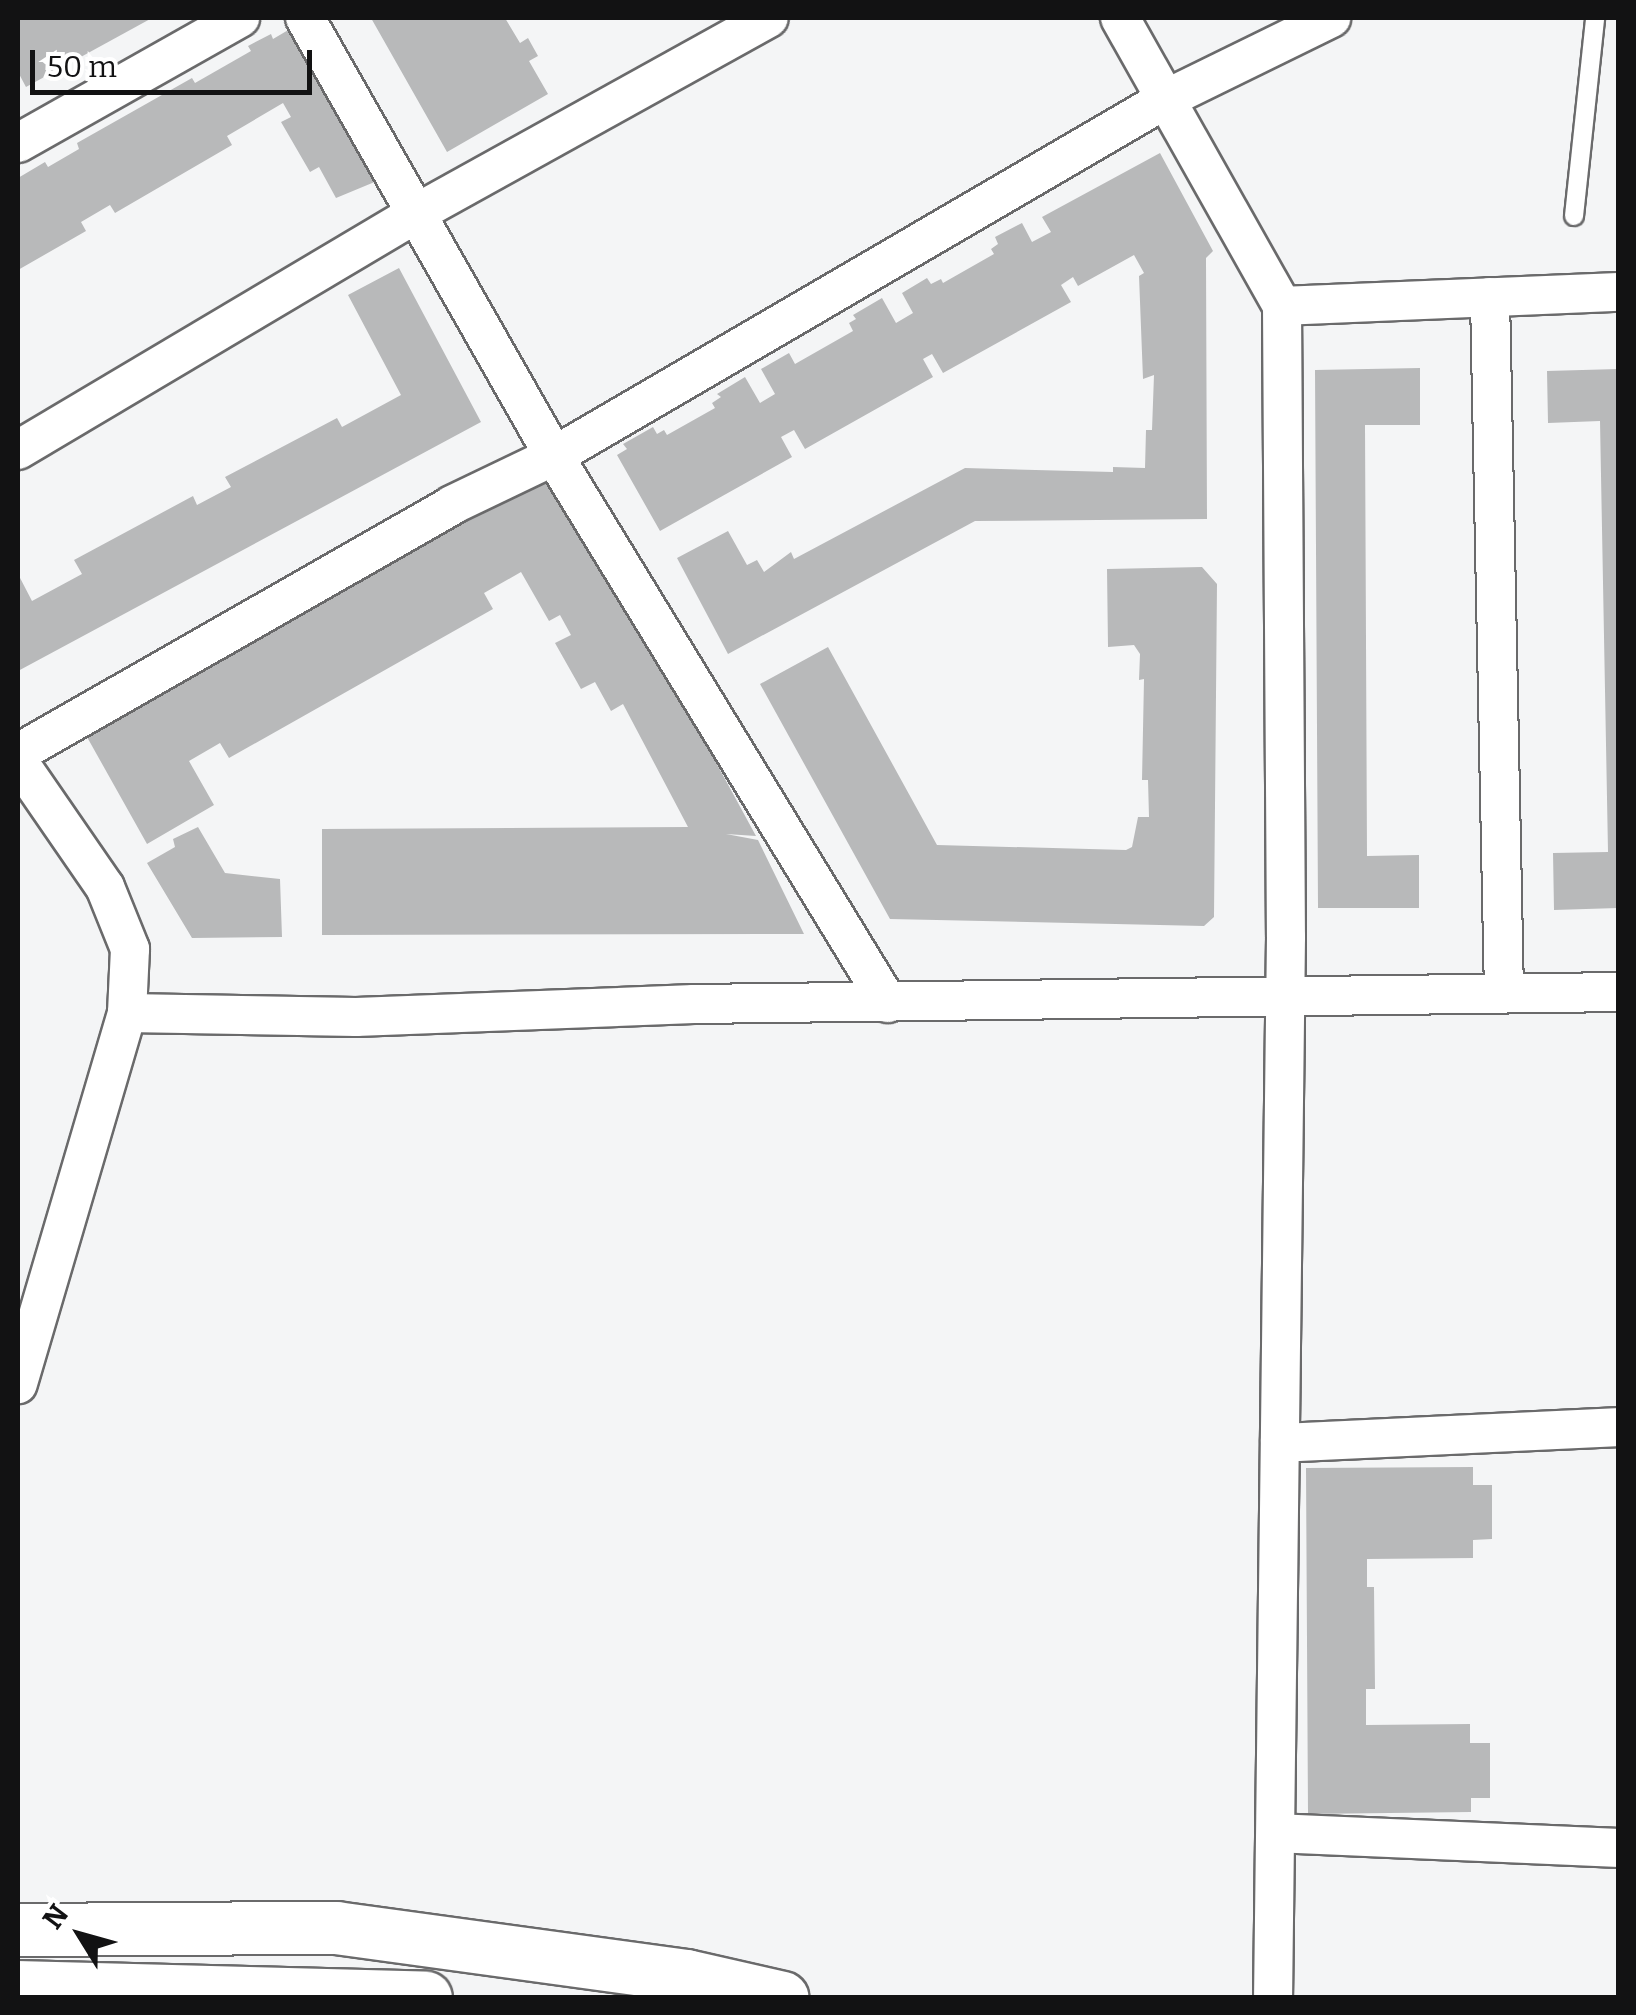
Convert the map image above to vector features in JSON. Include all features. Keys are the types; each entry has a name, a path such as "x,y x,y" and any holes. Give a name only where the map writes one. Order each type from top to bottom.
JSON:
{"main road":[{"path":"18,1930 336,1928 687,1976 784,1998"},
{"path":"18,1988 426,1998"}],"street":[{"path":"18,143 240,18"},
{"path":"305,18 554,456 888,1002"},
{"path":"18,450 417,213 768,18"},
{"path":"1120,18 1282,306 1285,998 1272,1998"},
{"path":"18,753 452,505 554,456 1166,99 1331,18"},
{"path":"1282,306 1618,292"},
{"path":"1490,298 1504,993"},
{"path":"18,761 105,886 130,950 126,1014 18,1384"},
{"path":"126,1014 356,1017 694,1004 1618,992"},
{"path":"1280,1443 1618,1427"},
{"path":"1276,1833 1618,1848"}],"lane":[{"path":"1574,216 1596,18"}],"building":[{"path":"18,18 152,18 26,87 18,72"},
{"path":"371,18 505,18 520,43 528,38 538,56 529,61 548,94 447,152"},
{"path":"290,29 377,181 336,198 319,167 310,172 281,122 291,117 283,103 227,136 232,145 115,213 110,205 81,222 86,231 18,270 18,178 45,162 48,167 79,149 77,143 192,78 195,83 251,51 248,46"},
{"path":"1160,153 1213,251 1206,258 1207,519 975,521 728,654 677,558 728,531 747,565 757,560 764,572 791,552 794,559 965,468 1113,472 1113,467 1145,468 1146,430 1152,430 1154,375 1143,379 1139,276 1144,273 1134,255 1078,286 1073,277 1061,285 1071,302 943,373 932,354 923,359 933,377 805,449 794,430 781,437 792,457 660,531 617,455 627,449 623,444 653,427 657,434 664,430 667,435 715,408 712,403 721,397 717,394 745,377 760,403 775,394 761,369 789,353 795,364 853,331 849,323 856,319 853,315 882,298 896,323 913,313 902,293 927,278 931,284 941,279 943,283 994,254 991,249 998,244 995,237 1022,223 1032,242 1051,232 1042,217"},
{"path":"399,268 481,422 18,671 18,574 32,601 82,574 74,560 193,496 197,505 231,487 225,477 337,418 342,427 401,395 348,295"},
{"path":"1420,368 1420,425 1365,425 1367,856 1419,855 1419,908 1318,908 1315,370"},
{"path":"1618,369 1618,908 1554,910 1553,853 1608,852 1600,421 1548,423 1547,371"},
{"path":"557,470 756,836 726,834 758,840 804,934 322,935 322,829 688,827 623,704 611,711 595,682 581,689 555,643 571,635 560,615 549,621 521,572 484,593 493,609 229,758 220,743 189,761 214,805 147,844 87,737"},
{"path":"1202,567 1217,584 1214,917 1204,926 890,919 760,684 828,647 937,845 1126,850 1132,847 1138,817 1149,817 1148,780 1142,780 1144,679 1139,680 1140,654 1134,645 1108,647 1107,569"},
{"path":"198,827 225,873 280,879 282,937 192,938 147,863 175,847 173,839"},
{"path":"1473,1467 1473,1485 1492,1485 1492,1539 1473,1540 1473,1558 1367,1559 1367,1587 1374,1587 1375,1689 1366,1689 1366,1725 1470,1724 1470,1743 1490,1743 1490,1798 1471,1798 1471,1812 1308,1814 1306,1468"}]}
